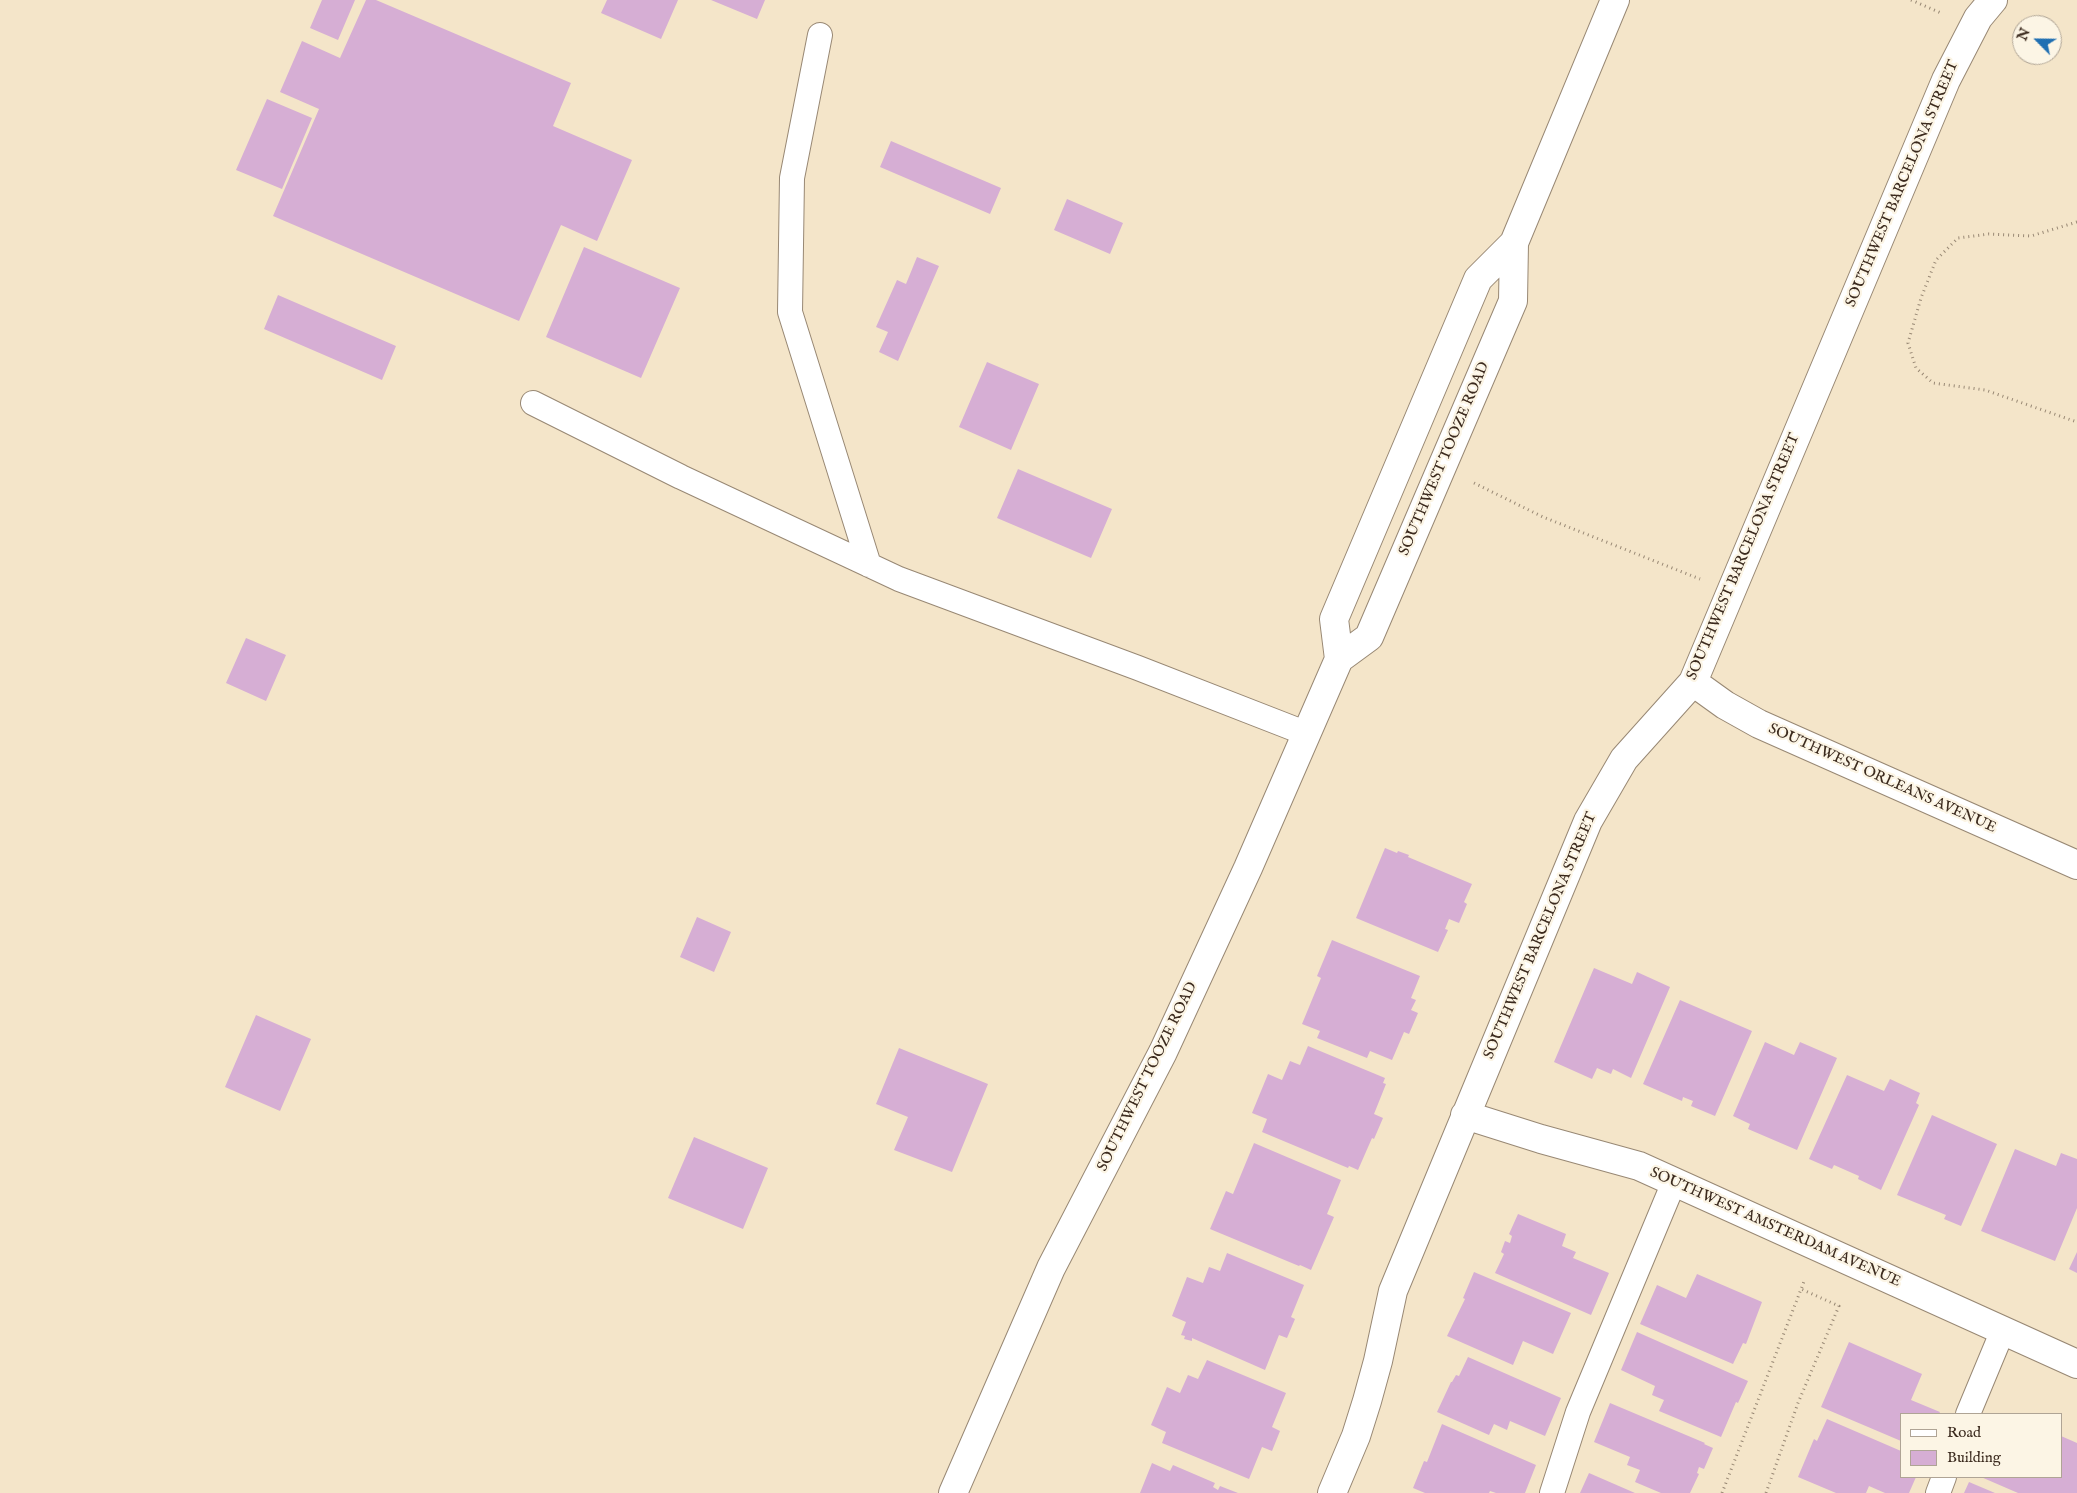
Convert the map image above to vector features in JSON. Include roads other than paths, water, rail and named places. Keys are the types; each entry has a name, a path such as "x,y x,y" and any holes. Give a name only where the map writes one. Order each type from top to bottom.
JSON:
{"street":[{"name":"SOUTHWEST TOOZE ROAD","path":"953,1493 1051,1268 1163,1052 1248,868 1339,658 1369,637 1513,301 1514,243 1616,0"},
{"name":"SOUTHWEST BARCELONA STREET","path":"1332,1493 1356,1436 1367,1401 1378,1361 1392,1291 1588,821 1624,759 1693,682 1946,80 1978,18 1993,0"},
{"name":"SOUTHWEST TOOZE ROAD","path":"1339,658 1334,619 1478,279 1514,243"},
{"name":"SOUTHWEST ORLEANS AVENUE","path":"1693,682 1758,724 2077,865"},
{"name":"SOUTHWEST AMSTERDAM AVENUE","path":"1465,1115 1541,1139 1639,1166 2077,1364"}],"lane":[{"path":"820,35 792,178 790,312 869,565"},
{"path":"533,402 681,477 899,579 1138,668 1305,734"},
{"path":"1552,1493 1578,1412 1674,1182"},
{"path":"1968,1413 2003,1330"},
{"path":"1938,1493 1944,1478"}]}
